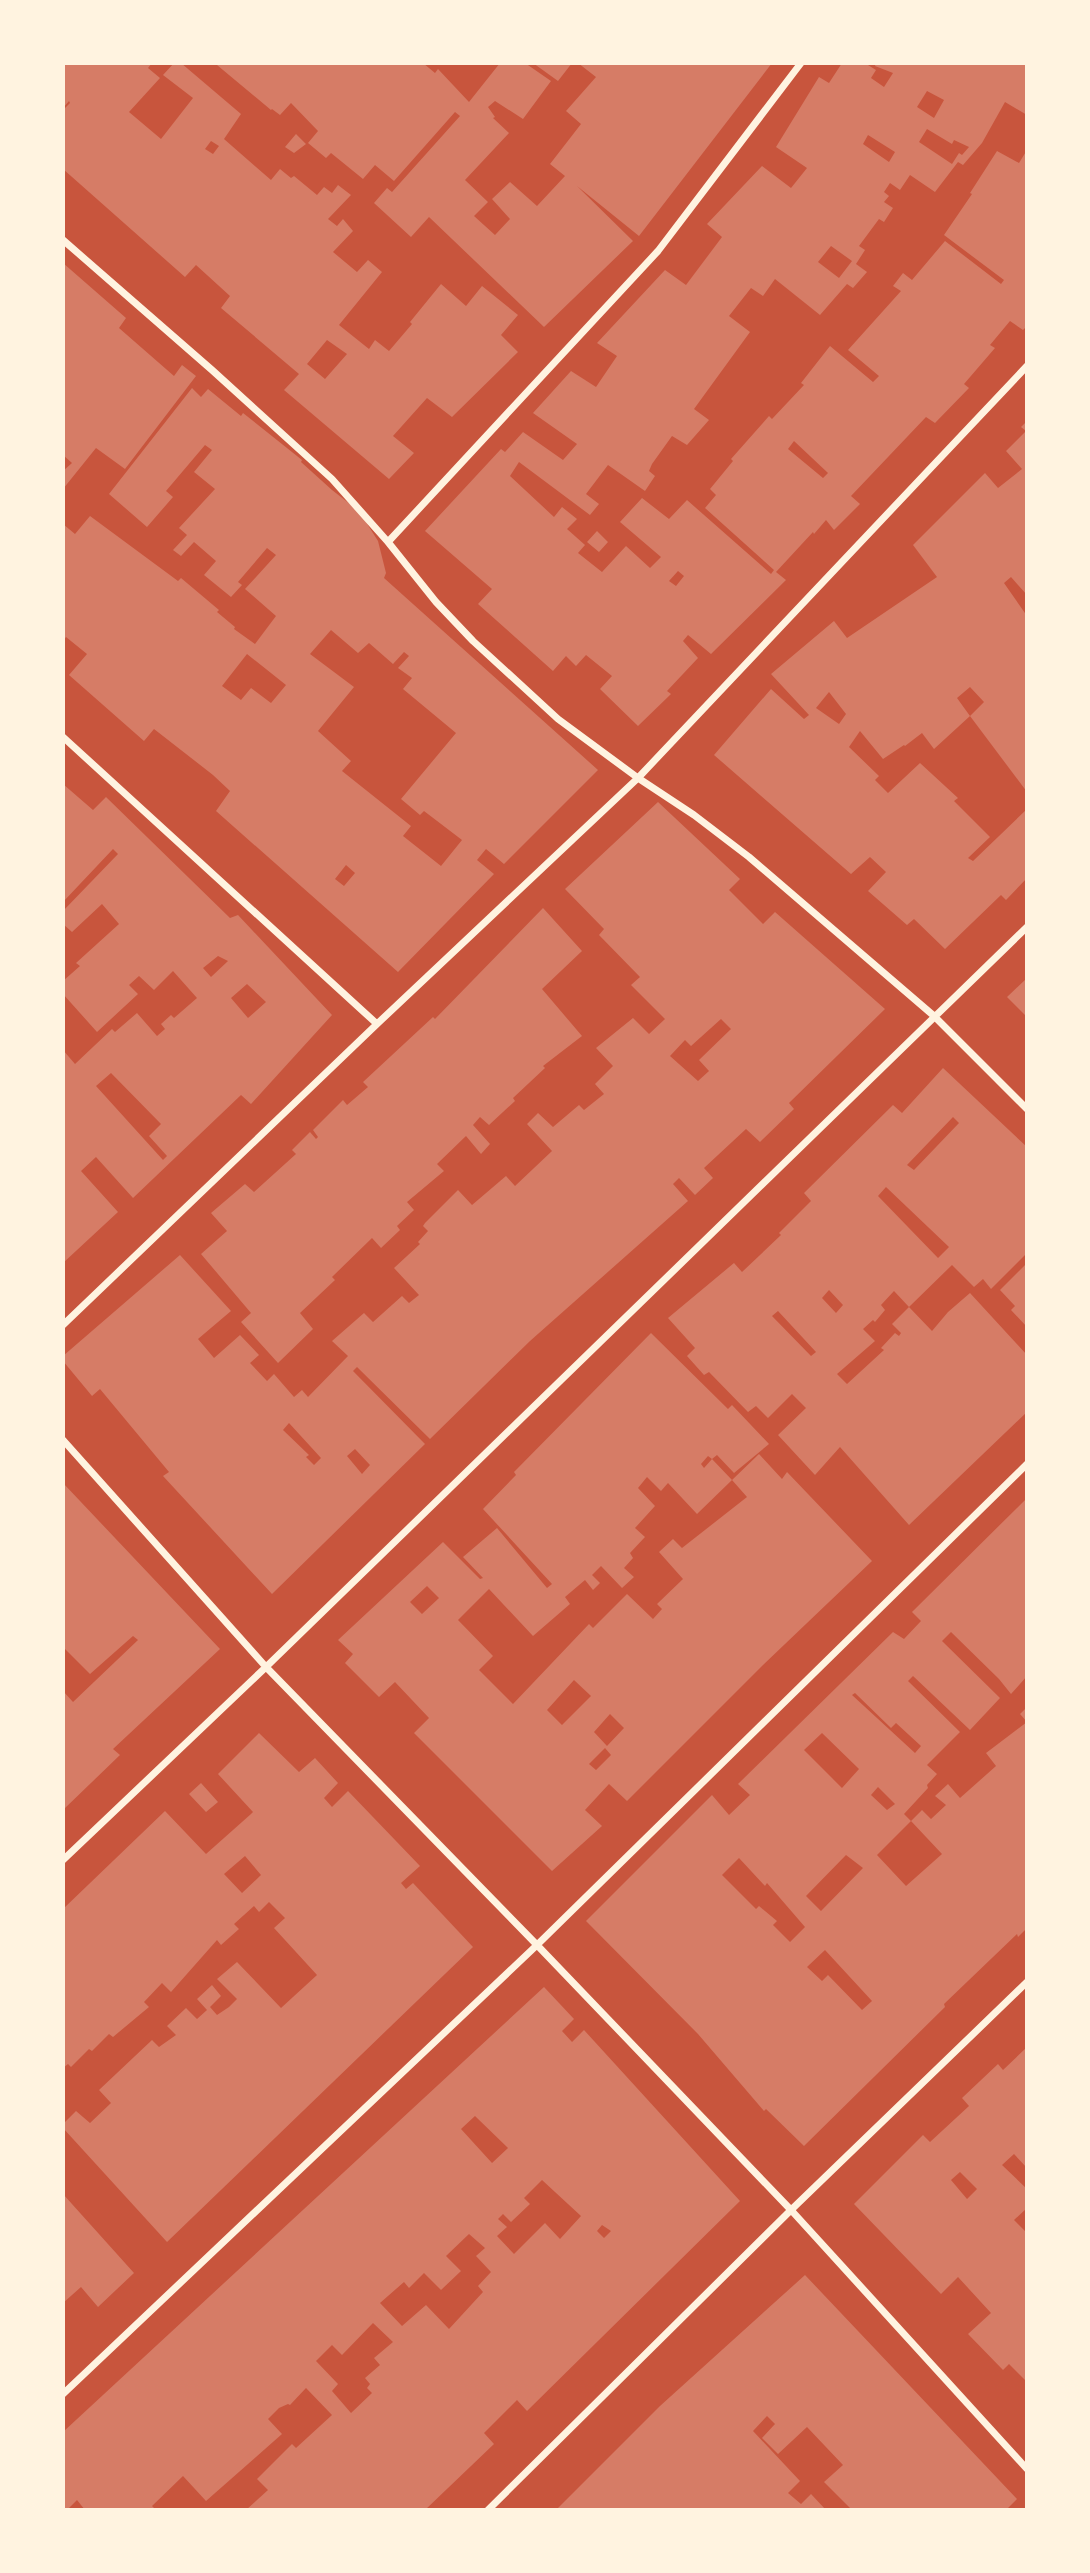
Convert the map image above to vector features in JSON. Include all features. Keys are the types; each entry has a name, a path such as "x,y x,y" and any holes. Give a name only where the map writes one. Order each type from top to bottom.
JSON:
{"street":[{"path":"388,542 658,251 801,63"},
{"path":"63,240 332,479 436,602 473,641 558,719 749,857 934,1016 1027,1109"},
{"path":"63,1325 638,778 1027,366"},
{"path":"63,737 377,1024"},
{"path":"63,1860 266,1667 1027,927"},
{"path":"63,1440 266,1667 792,2210 1027,2469"},
{"path":"63,2394 537,1945 1027,1464"},
{"path":"488,2510 1027,1982"}],"building":[{"path":"63,63 152,63 148,68 160,78 129,112 161,139 193,98 163,75 174,63 181,63 241,114 224,139 271,180 280,169 291,178 294,176 317,195 324,187 332,193 338,185 351,195 328,219 337,226 343,219 353,231 333,252 357,272 368,260 382,272 339,325 369,349 375,340 389,351 441,284 466,306 482,286 518,315 501,335 518,352 452,417 427,398 393,436 414,453 389,479 284,390 299,374 221,308 230,296 196,265 185,277 63,169 63,110 69,101 63,108","holes":["211,141 219,146 213,154 205,149","327,340 347,354 325,379 307,364"]},
{"path":"423,63 435,73 438,69 469,102 500,63 525,63 551,81 523,119 495,101 488,107 495,117 493,118 509,133 465,180 488,202 474,216 495,235 510,219 492,199 510,182 537,206 565,176 550,164 581,124 566,111 596,77 578,63 772,63 639,236 577,186 633,241 544,327 429,217 411,237 374,203 387,188 392,192 460,116 455,112 394,181 375,165 363,179 331,153 326,158 308,143 318,131 291,103 280,115 271,110 217,65"},
{"path":"533,63 572,63 558,81"},
{"path":"842,63 869,63 868,65 876,70 871,78 884,87 893,73 875,66 876,63 1027,63 1027,115 1005,102 982,143 963,165 958,162 935,192 910,175 900,190 890,183 884,192 889,196 884,202 893,208 884,222 879,219 859,246 865,250 856,264 867,272 853,288 847,284 820,315 775,279 763,296 751,288 729,316 750,332 694,409 709,420 687,445 672,436 652,464 649,471 655,476 645,491 608,465 586,494 599,504 590,515 519,462 510,476 554,517 562,507 577,519 567,529 585,545 578,553 602,572 626,546 650,568 661,557 620,522 642,498 669,519 687,500 771,574 774,570 705,508 716,495 710,489 733,461 731,459 769,416 772,419 804,385 801,383 830,346 873,382 879,376 848,350 901,291 893,286 903,273 912,280 945,241 1001,284 1004,280 944,235 997,151 1019,163 1027,150 1027,326 1023,330 1010,321 990,345 995,348 964,384 969,388 935,423 926,417 851,496 860,504 834,530 826,520 814,534 813,532 776,572 786,580 711,654 688,635 683,641 698,658 667,691 671,694 638,726 600,689 612,676 586,655 576,666 566,656 553,671 478,604 492,589 425,531 501,449 505,452 523,432 563,460 577,444 533,413 571,371 596,387 617,356 597,343 665,270 686,285 722,237 707,224 762,166 791,188 807,168 776,147 819,77 829,83","holes":["927,91 944,100 934,118 917,107","927,129 952,144 954,140 969,147 962,155 959,153 952,164 919,142","868,135 895,152 889,162 863,144","831,246 852,261 839,278 818,262","794,441 828,473 823,478 788,449","678,571 684,576 676,586 669,581"]},
{"path":"296,134 306,144 294,153 285,147"},
{"path":"63,263 126,318 119,328 174,376 182,365 196,376 125,469 96,448 63,489 63,471 72,463 63,455"},
{"path":"192,388 201,397 208,389 302,460 301,462 332,490 359,511 378,541 386,573 384,578 598,770 504,864 486,849 477,860 494,874 398,972 216,811 230,791 213,775 154,729 144,741 69,675 87,654 66,637 63,641 63,524 75,534 90,516 178,581 181,578 219,610 217,612 235,627 234,629 255,644 276,616 245,589 276,555 267,548 238,582 242,585 231,597 204,575 216,561 194,542 181,556 173,550 187,535 179,528 215,489 194,472 212,450 205,445 166,491 173,497 147,527 109,494","holes":["331,630 358,653 369,643 393,664 404,652 409,656 398,668 412,678 403,689 456,733 401,799 420,815 424,811 462,840 441,866 403,836 411,826 342,771 351,761 318,731 354,687 310,654","247,654 286,685 271,703 251,688 241,700 222,686","346,865 355,873 344,886 335,879"]},
{"path":"1027,421 1027,595 1011,577 1004,583 1027,616 1027,792 970,716 934,749 922,733 883,759 860,731 849,747 879,776 875,780 888,793 920,763 958,798 954,801 990,837 968,858 973,861 1027,809 1027,878 1006,900 1001,895 945,949 914,919 907,925 868,891 886,872 870,857 851,874 714,755 771,689 804,719 809,715 771,674 834,621 847,638 937,577 913,545 985,473 998,488 1022,469 1006,451 1026,431 1021,427","holes":["970,687 984,702 970,716 957,698","829,692 846,714 839,724 816,708"]},
{"path":"597,531 608,542 599,552 587,542"},
{"path":"63,784 93,810 106,797 230,918 238,915 332,1015 251,1104 241,1095 133,1198 96,1157 81,1171 118,1212 63,1263 63,1050 75,1064 112,1029 115,1032 137,1013 157,1036 165,1029 161,1024 171,1015 174,1018 197,998 173,971 154,990 139,976 129,985 138,994 97,1032 63,994 63,981 80,966 76,963 119,924 102,904 72,932 63,924 63,911 118,854 113,849 63,902","holes":["218,956 228,961 211,977 203,968","247,984 266,1002 248,1018 231,998","111,1073 161,1124 149,1136 167,1156 163,1160 96,1086"]},
{"path":"658,802 740,879 729,890 763,924 775,912 885,1009 789,1103 794,1109 760,1142 746,1129 704,1168 713,1178 695,1195 679,1178 673,1184 688,1201 530,1341 430,1439 357,1367 353,1371 425,1444 272,1594 163,1476 169,1472 100,1389 92,1396 63,1361 63,1356 180,1255 231,1311 198,1339 214,1358 240,1335 259,1355 250,1363 267,1381 274,1374 294,1397 302,1390 308,1397 348,1356 332,1341 364,1313 373,1322 402,1296 409,1303 419,1295 394,1268 420,1244 418,1242 428,1231 423,1226 425,1223 458,1190 472,1205 506,1176 515,1186 552,1151 527,1124 538,1113 553,1127 579,1105 584,1110 604,1094 595,1084 613,1066 596,1048 633,1018 649,1034 665,1019 631,985 640,977 599,935 604,929 565,889","holes":["721,1019 731,1029 699,1060 709,1071 698,1081 670,1056 685,1040 691,1046","289,1423 321,1458 314,1465 306,1457 309,1455 283,1430","355,1449 370,1465 362,1474 347,1456"]},
{"path":"543,908 582,951 542,989 582,1036 543,1066 545,1068 513,1098 515,1101 489,1125 480,1117 473,1125 490,1144 481,1154 466,1136 437,1164 444,1171 407,1202 414,1210 397,1226 400,1230 381,1248 372,1238 332,1277 335,1280 300,1313 313,1329 278,1363 241,1322 251,1313 201,1254 227,1231 211,1213 245,1184 254,1192 296,1154 292,1150 310,1132 316,1139 318,1137 313,1130 343,1100 347,1105 368,1087 363,1082 433,1017 435,1019"},
{"path":"1027,978 1027,1017 1007,997"},
{"path":"943,1068 1027,1147 1027,1253 991,1289 983,1279 974,1287 952,1265 909,1307 932,1331 948,1312 970,1293 1027,1355 1027,1412 909,1525 840,1447 815,1475 778,1435 806,1408 792,1394 768,1418 756,1406 748,1412 709,1372 704,1375 687,1356 695,1348 668,1318 734,1263 742,1272 781,1235 779,1233 811,1201 804,1193 893,1105 902,1113","holes":["953,1117 959,1123 914,1170 907,1165","886,1187 949,1247 938,1258 878,1196","829,1290 843,1305 836,1313 822,1298","894,1291 909,1307 892,1324 901,1333 899,1336 895,1333 881,1348 884,1350 847,1384 837,1374 875,1341 863,1329 873,1320 875,1322 885,1310 881,1305","778,1311 816,1352 811,1356 772,1316"]},
{"path":"1027,1263 1027,1327 1011,1310 1015,1306 1000,1290"},
{"path":"651,1333 728,1409 732,1405 769,1444 734,1473 717,1455 712,1459 732,1480 759,1454 782,1479 787,1472 872,1561 627,1801 609,1784 585,1810 602,1826 552,1871 414,1733 429,1718 395,1682 379,1697 345,1663 353,1654 338,1640 443,1542 480,1579 483,1578 463,1557 497,1528 547,1588 552,1584 483,1509 516,1475 514,1472","holes":["708,1456 712,1459 704,1468 701,1464","647,1477 661,1491 668,1483 697,1514 732,1480 747,1497 682,1548 673,1539 659,1552 683,1579 657,1604 662,1609 653,1619 627,1594 593,1628 589,1624 513,1704 479,1670 493,1656 458,1620 489,1589 533,1636 570,1604 565,1597 585,1580 593,1590 600,1583 592,1575 601,1566 622,1588 634,1577 624,1568 633,1558 630,1553 645,1537 635,1528 655,1506 638,1488","427,1586 439,1598 422,1614 410,1602","574,1680 591,1696 562,1725 547,1710","610,1714 624,1728 607,1746 594,1732","605,1748 611,1755 596,1770 589,1764"]},
{"path":"63,1483 220,1649 113,1749 120,1755 63,1810 63,1691 73,1702 138,1640 133,1636 90,1674 63,1647"},
{"path":"1027,1498 1027,1676 1011,1694 951,1632 942,1641 1000,1698 970,1730 913,1676 908,1681 960,1732 927,1765 937,1774 904,1814 911,1821 922,1810 931,1819 946,1805 935,1796 948,1784 960,1798 996,1766 986,1753 1027,1722 1027,1928 1018,1937 1017,1934 944,2004 945,2007 804,2146 766,2109 764,2111 698,2034 586,1921 712,1795 729,1815 750,1795 738,1784 893,1632 904,1639 921,1621 912,1612","holes":["855,1693 891,1728 896,1723 921,1746 915,1753 852,1695","822,1733 859,1769 842,1788 804,1750","878,1787 895,1804 887,1810 871,1795","911,1821 942,1854 906,1886 877,1855","846,1855 863,1868 821,1911 806,1896","739,1858 765,1886 767,1883 805,1927 790,1942 773,1925 777,1921 759,1906 756,1909 722,1875","825,1950 872,2001 862,2010 828,1975 822,1981 807,1967"]},
{"path":"1027,1707 1027,1722 1020,1714"},
{"path":"259,1733 299,1772 315,1758 338,1783 324,1798 332,1807 348,1791 420,1866 401,1883 406,1889 413,1883 473,1947 167,2242 63,2128 63,2124 76,2111 90,2123 111,2103 99,2090 152,2040 159,2047 176,2035 167,2026 186,2008 197,2019 207,2010 197,1999 212,1985 221,1996 210,2007 217,2015 229,2007 237,1999 217,1979 237,1962 281,2008 317,1975 274,1928 285,1918 269,1902 259,1912 254,1906 234,1924 239,1929 221,1945 217,1940 171,1992 162,1983 144,2002 149,2007 113,2037 109,2034 92,2051 89,2049 71,2067 68,2064 63,2068 63,1909 165,1811 206,1854 253,1812 218,1774","holes":["245,1856 261,1875 242,1893 224,1874"]},
{"path":"201,1783 218,1802 206,1812 189,1794"},
{"path":"544,1987 574,2019 562,2031 572,2042 584,2030 740,2201 527,2411 517,2400 484,2433 494,2444 425,2510 246,2510 268,2490 257,2479 292,2444 296,2448 332,2415 306,2388 290,2405 279,2408 268,2419 282,2434 206,2501 183,2476 152,2506 156,2510 85,2510 77,2500 67,2510 63,2510 63,2432","holes":["475,2116 508,2148 492,2163 461,2129","542,2180 581,2216 560,2239 545,2223 514,2254 497,2236 507,2227 498,2219 503,2214 511,2222 530,2204 524,2198","602,2225 611,2231 604,2238 597,2231","469,2234 485,2248 476,2256 491,2272 478,2286 483,2292 449,2329 426,2305 402,2326 380,2303 404,2282 409,2288 424,2273 441,2290 461,2271 446,2256","373,2323 393,2342 374,2358 380,2365 365,2378 370,2384 367,2388 372,2393 351,2413 332,2391 338,2384 316,2361 332,2345 342,2355"]},
{"path":"1027,2047 1027,2168 1014,2154 1002,2165 1027,2189 1027,2208 1014,2220 1027,2233 1027,2382 1009,2364 1003,2370 968,2334 991,2313 958,2277 941,2294 854,2204 923,2135 930,2142 969,2106 962,2098 998,2064 1003,2070","holes":["960,2172 977,2189 967,2199 951,2180"]},
{"path":"63,2194 134,2273 98,2307 81,2287 63,2303"},
{"path":"805,2275 1017,2499 1006,2510 852,2510 824,2482 843,2465 807,2427 778,2454 762,2438 775,2424 767,2416 753,2431 800,2481 788,2493 801,2504 811,2494 826,2510 556,2510 660,2406"}]}
